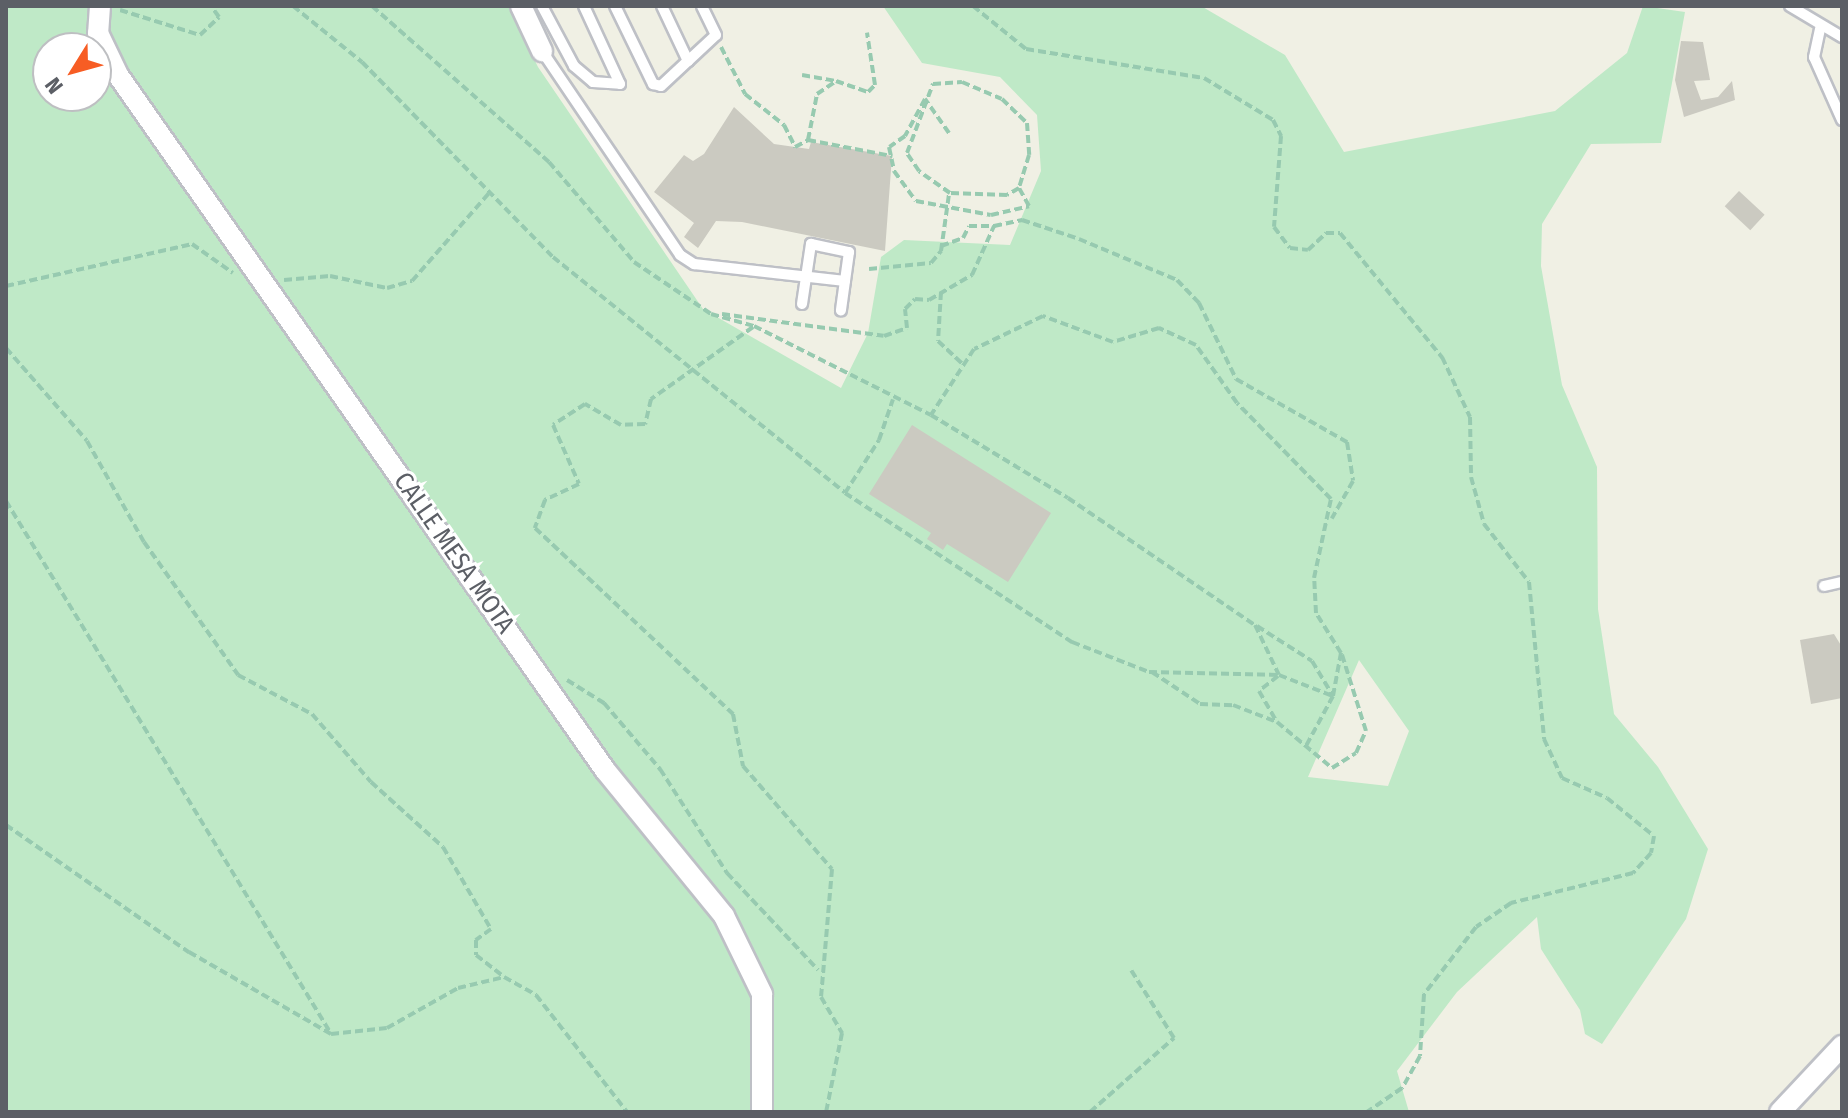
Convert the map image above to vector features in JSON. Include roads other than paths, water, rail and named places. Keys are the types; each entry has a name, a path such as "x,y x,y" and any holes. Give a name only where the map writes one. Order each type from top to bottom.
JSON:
{"street":[{"name":"CALLE MESA MOTA","path":"100,6 98,33 118,75 541,678 724,916 762,994 762,1112"},
{"path":"521,6 542,51"},
{"path":"1780,1112 1842,1046"}],"lane":[{"path":"542,6 574,66 593,82 620,84 584,6"},
{"path":"615,6 653,84 661,86 716,35 702,6"},
{"path":"662,6 688,61"},
{"path":"1790,6 1820,29 1842,37"},
{"path":"1820,29 1814,57 1842,120"},
{"path":"542,51 680,255 694,264 845,281"},
{"path":"802,304 811,244 849,252 841,310"},
{"path":"1824,586 1842,582"}]}
